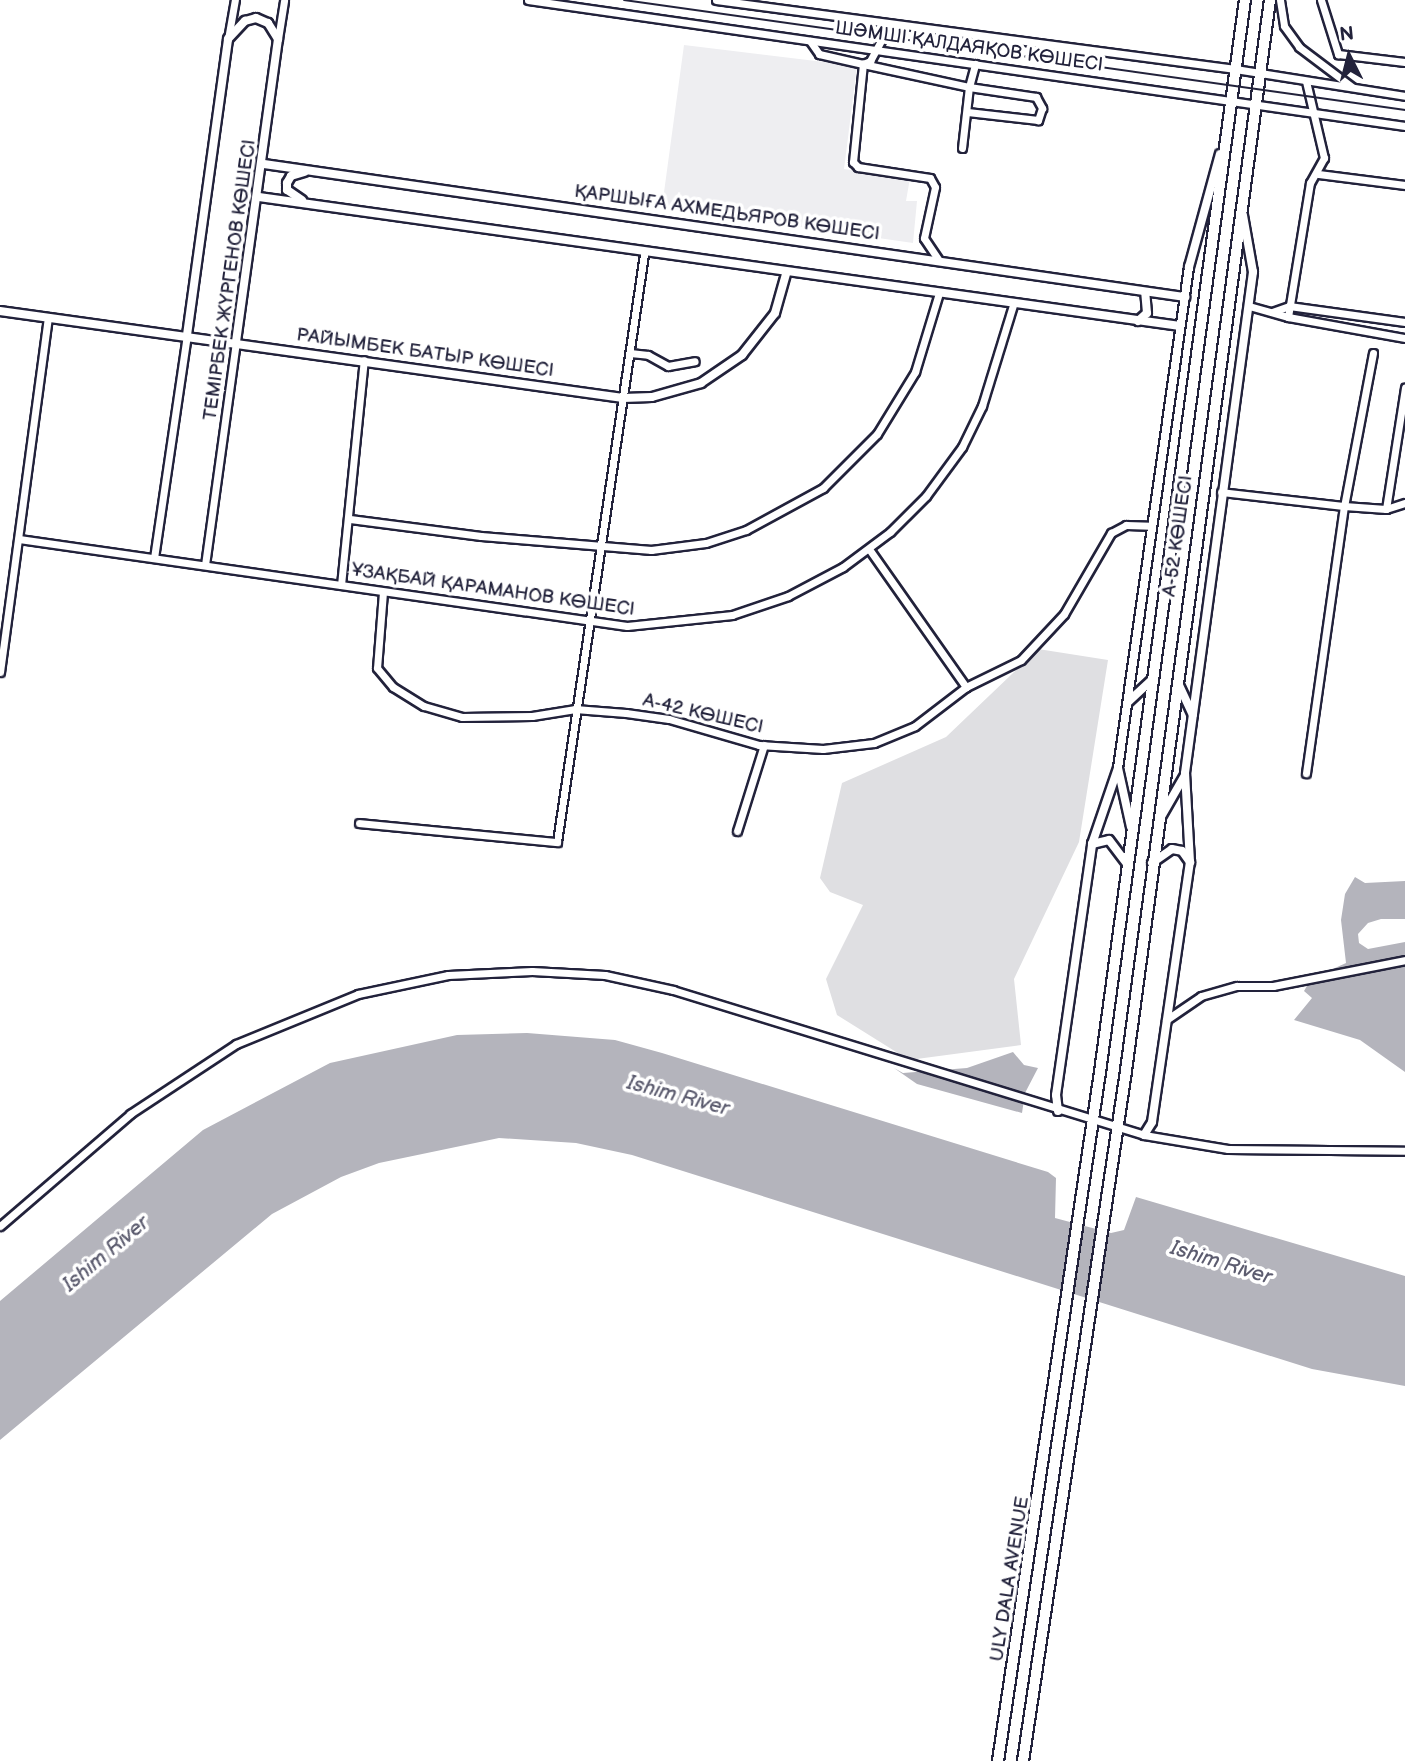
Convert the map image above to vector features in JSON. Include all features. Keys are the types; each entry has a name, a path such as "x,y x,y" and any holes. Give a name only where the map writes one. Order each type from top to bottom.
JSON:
{"main road":[{"name":"А-52 КӨШЕСІ","path":"1100,1072 1245,0"},
{"name":"А-52 КӨШЕСІ","path":"1023,1761 1079,1406 1125,1078 1175,679 1270,0"},
{"name":"ULY DALA AVENUE","path":"998,1761 1054,1403 1100,1072"}],"street":[{"name":"ТЕМІРБЕК ЖҮРГЕНОВ КӨШЕСІ","path":"154,558 235,0"},
{"name":"ТЕМІРБЕК ЖҮРГЕНОВ КӨШЕСІ","path":"205,565 264,164 284,0"},
{"name":"ШӘМШІ ҚАЛДАЯҚОВ КӨШЕСІ","path":"528,0 1405,126"},
{"name":"ШӘМШІ ҚАЛДАЯҚОВ КӨШЕСІ","path":"716,0 1235,69 1405,96"},
{"path":"1280,0 1284,26 1299,47 1353,89"},
{"path":"1321,0 1338,54 1405,62"},
{"path":"228,39 245,21 256,18 268,23 278,39"},
{"path":"890,24 877,50 863,64 853,162 858,167 930,178 934,187 924,238 938,259"},
{"path":"810,41 819,54 969,87 1036,97 1042,108 1038,120 967,112"},
{"path":"962,148 969,87 975,64"},
{"path":"1288,317 1310,183 1318,174 1324,158 1321,133 1312,113 1306,82"},
{"path":"1058,1111 1056,1095 1091,844 1118,768 1180,326 1225,136"},
{"name":"ҚАРШЫҒА АХМЕДЬЯРОВ КӨШЕСІ","path":"264,164 938,259 1185,297"},
{"path":"314,172 291,176 287,190 315,204"},
{"path":"1318,174 1405,185"},
{"path":"258,197 786,274 1180,326"},
{"path":"1144,1135 1152,1122 1189,862 1185,773 1221,492 1253,272 1242,206"},
{"path":"359,823 557,842 592,620 644,254"},
{"name":"РАЙЫМБЕК БАТЫР КӨШЕСІ","path":"0,311 623,398 652,397 701,383 743,355 775,313 786,274"},
{"path":"1138,321 1147,313 1144,292"},
{"path":"350,519 601,549 651,550 706,543 778,515 822,488 877,434 900,402 932,328 939,293"},
{"name":"ҰЗАҚБАЙ ҚАРАМАНОВ КӨШЕСІ","path":"19,539 627,626 732,615 788,596 869,549 926,496 962,447 996,367 1013,305"},
{"path":"1249,306 1288,317 1405,338"},
{"path":"1272,312 1289,306 1405,322"},
{"path":"0,672 48,317"},
{"path":"630,353 648,355 668,366 695,361"},
{"path":"1306,773 1344,506 1373,353"},
{"path":"341,585 350,519 364,360"},
{"path":"1386,509 1405,387"},
{"path":"1221,492 1386,509 1405,503"},
{"name":"А-42 КӨШЕСІ","path":"383,592 377,668 393,687 424,706 462,718 532,716 576,709 669,719 764,745 823,749 874,743 915,726 966,687 1021,660 1064,614 1111,533 1126,525 1150,526"},
{"path":"869,549 966,687"},
{"path":"0,608 9,609"},
{"path":"1128,702 1153,679"},
{"path":"1175,679 1193,715"},
{"path":"737,831 764,745"},
{"path":"1118,768 1132,830"},
{"path":"1157,824 1185,773"},
{"path":"1091,844 1109,839 1127,864"},
{"path":"1153,863 1172,849 1182,851 1189,862"},
{"path":"1166,1020 1202,996 1237,986 1273,986 1405,960"},
{"path":"0,1226 130,1114 236,1044 358,994 448,975 532,971 606,975 673,990 1058,1111 1144,1135 1228,1149 1405,1152"}],"shaded area":[{"path":"684,45 857,66 844,169 910,178 906,201 917,201 913,243 662,207"},
{"path":"1038,649 1108,660 1079,842 1014,979 1021,1045 909,1060 837,1015 826,979 863,905 830,892 820,878 842,783 946,737"}],"water":[{"path":"1355,877 1365,883 1405,881 1405,919 1381,919 1368,923 1358,934 1359,943 1368,949 1405,942 1405,1072 1360,1040 1294,1020 1312,998 1304,991 1311,979 1346,963 1341,920 1345,894"},
{"name":"Ishim River","path":"527,1033 615,1040 1048,1172 1056,1178 1055,1218 1111,1233 1124,1230 1136,1197 1405,1276 1405,1386 1312,1369 632,1155 576,1143 499,1138 379,1163 341,1177 272,1214 0,1440 0,1301 203,1130 330,1063 457,1035"},
{"path":"1013,1052 1024,1065 1038,1068 1025,1093 1022,1113 917,1084 894,1068 903,1073 967,1068"}],"tram line":[{"path":"624,0 1405,110"}]}
